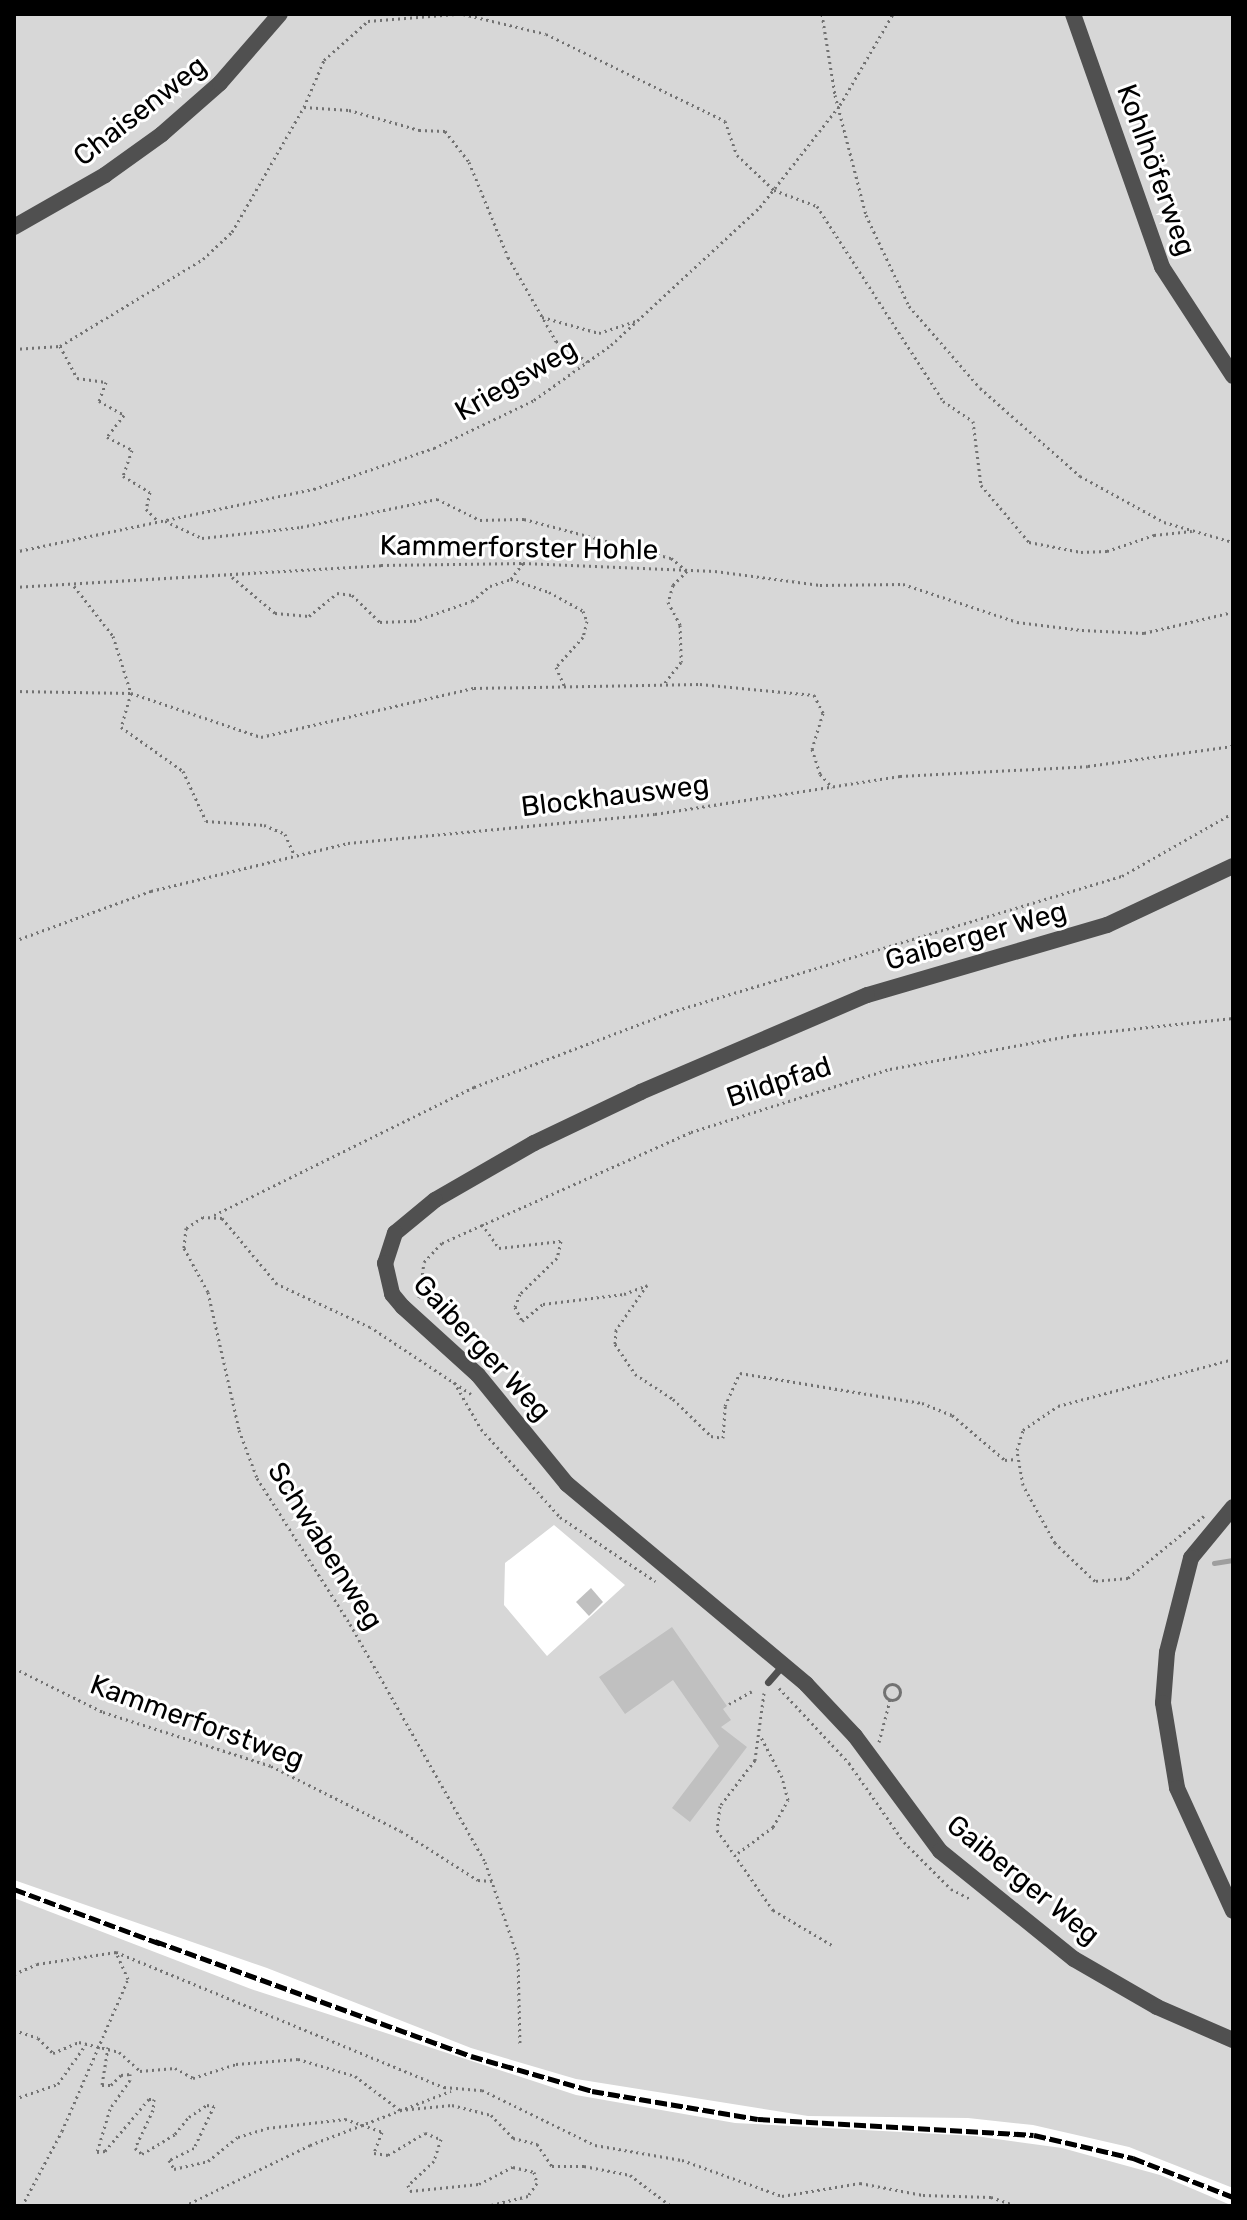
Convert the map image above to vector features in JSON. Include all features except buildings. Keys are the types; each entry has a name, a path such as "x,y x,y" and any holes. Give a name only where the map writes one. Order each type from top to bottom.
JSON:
{"street":[{"name":"Chaisenweg","path":"14,227 105,175 177,122 232,71 280,14"},
{"name":"Kohlhöferweg","path":"1073,14 1151,243 1198,326 1233,376"},
{"name":"Gaiberger Weg","path":"1233,866 1107,925 946,968 793,1024 564,1128 477,1174 409,1219 388,1248 387,1279 392,1294 478,1375 587,1505 785,1664 867,1752 940,1851 1027,1924 1115,1985 1233,2040"},
{"path":"1228,1511 1191,1558 1178,1599 1165,1665 1163,1713 1177,1788 1233,1911"}],"lane":[{"path":"768,1682 785,1664"}],"path":[{"path":"14,349 60,346 203,259 232,232 304,107 324,60 368,21 456,14"},
{"path":"463,14 546,34 725,121 737,155 774,190 817,206 943,401 973,421 981,485 1029,542 1081,552 1107,551 1154,535 1192,531"},
{"path":"822,14 853,170 880,250 901,295 954,361 1080,476 1137,509 1192,531 1233,542"},
{"name":"Kriegsweg","path":"14,552 314,489 434,448 534,400 589,362 637,321 774,190 840,105 893,14"},
{"path":"304,107 349,110 419,130 445,131 469,162 508,257 556,341 589,362"},
{"path":"542,317 599,333 637,321"},
{"path":"60,346 77,378 106,382 99,401 124,415 107,437 132,450 123,476 150,492 146,509 159,518 157,522"},
{"path":"165,521 202,538 301,527 437,499 480,520 524,519 671,558 687,571 673,585 668,602 680,625 681,662 663,685"},
{"path":"232,576 275,613 309,616 337,593 352,595 380,622 414,621 472,601 490,586 511,579 523,563"},
{"name":"Kammerforster Hohle","path":"14,587 523,563 687,571 790,583 903,584 1017,622 1144,633 1233,612"},
{"path":"511,579 583,611 583,637 556,667 565,687"},
{"path":"74,586 113,636 131,693 121,727 183,771 206,821 264,825 285,834 295,855"},
{"path":"14,691 131,693 261,737 474,688 663,685 814,695 823,713 812,749 820,774 832,787"},
{"name":"Blockhausweg","path":"14,941 151,891 348,843 655,814 946,771 1101,765 1233,746"},
{"path":"213,1216 474,1087 671,1012 1122,876 1233,813"},
{"name":"Bildpfad","path":"415,1318 421,1274 432,1252 482,1224 564,1192 691,1132 858,1077 1074,1035 1233,1018"},
{"path":"213,1216 233,1229 277,1284 370,1327 453,1380 481,1429 554,1506"},
{"name":"Schwabenweg","path":"213,1216 193,1220 183,1239 212,1305 246,1454 276,1513 350,1624 466,1820 492,1881 518,1957 520,2044"},
{"path":"482,1224 499,1248 561,1241 557,1258 520,1294 515,1307 522,1321 543,1304 624,1294 647,1285 616,1330 615,1344 635,1374 673,1399 711,1436 723,1438 725,1406 740,1373 922,1403 952,1415 1005,1460 1016,1459"},
{"path":"1228,1511 1212,1512 1196,1520 1128,1578 1095,1581 1055,1543 1023,1485 1016,1459 1023,1430 1045,1412 1233,1359"},
{"name":"Kammerforstweg","path":"14,1668 103,1712 271,1766 401,1831 478,1880 492,1881"},
{"path":"768,1682 761,1737 752,1766 717,1815 720,1836 737,1854 773,1910 832,1945"},
{"path":"867,1752 879,1741 890,1700 885,1688 896,1684 900,1696 890,1700"},
{"path":"729,1704 752,1691"},
{"path":"737,1854 773,1827 788,1800 782,1777 761,1737"},
{"path":"14,1974 37,1964 116,1952 455,2089 482,2090 595,2145 682,2160 782,2196 860,2183 923,2195 991,2197 1017,2206"},
{"path":"22,2206 49,2160 128,1979 116,1952"},
{"path":"14,2030 38,2038 53,2053 86,2043 108,2047 140,2071 171,2068 193,2078 236,2064 298,2059 355,2076 400,2110 470,2108 491,2115 521,2142 537,2144 552,2166 584,2166 630,2175 671,2206"},
{"path":"14,2099 58,2084 86,2043"},
{"path":"108,2047 102,2085 111,2085 121,2075 130,2074 130,2080 110,2109 97,2152 105,2151 149,2099 154,2099 153,2110 135,2148 142,2154 175,2134 189,2117 207,2105 214,2106 194,2148 169,2160 174,2169 208,2161 238,2137 267,2128 345,2119 382,2132 374,2153 388,2155 425,2133 441,2139 434,2161 408,2185 410,2191 479,2184 513,2167 534,2172 537,2183 528,2196 487,2206"},
{"path":"184,2206 362,2124 455,2089"},
{"path":"1091,2206 1109,2206"}],"shaded area":[{"path":"14,14 1233,14 1233,2188 1129,2147 1033,2125 968,2118 808,2116 576,2079 471,2048 267,1968 14,1880","holes":["554,1525 625,1585 547,1656 504,1605 505,1563"]},
{"path":"14,1898 251,1989 576,2095 735,2123 975,2136 1062,2148 1160,2175 1233,2206 14,2206"}],"waterway":[{"path":"1214,1563 1233,1560"}],"railway":[{"path":"14,1889 164,1945"},
{"path":"155,1941 471,2056 592,2091 758,2119 1034,2135 1133,2158 1233,2197"}]}
